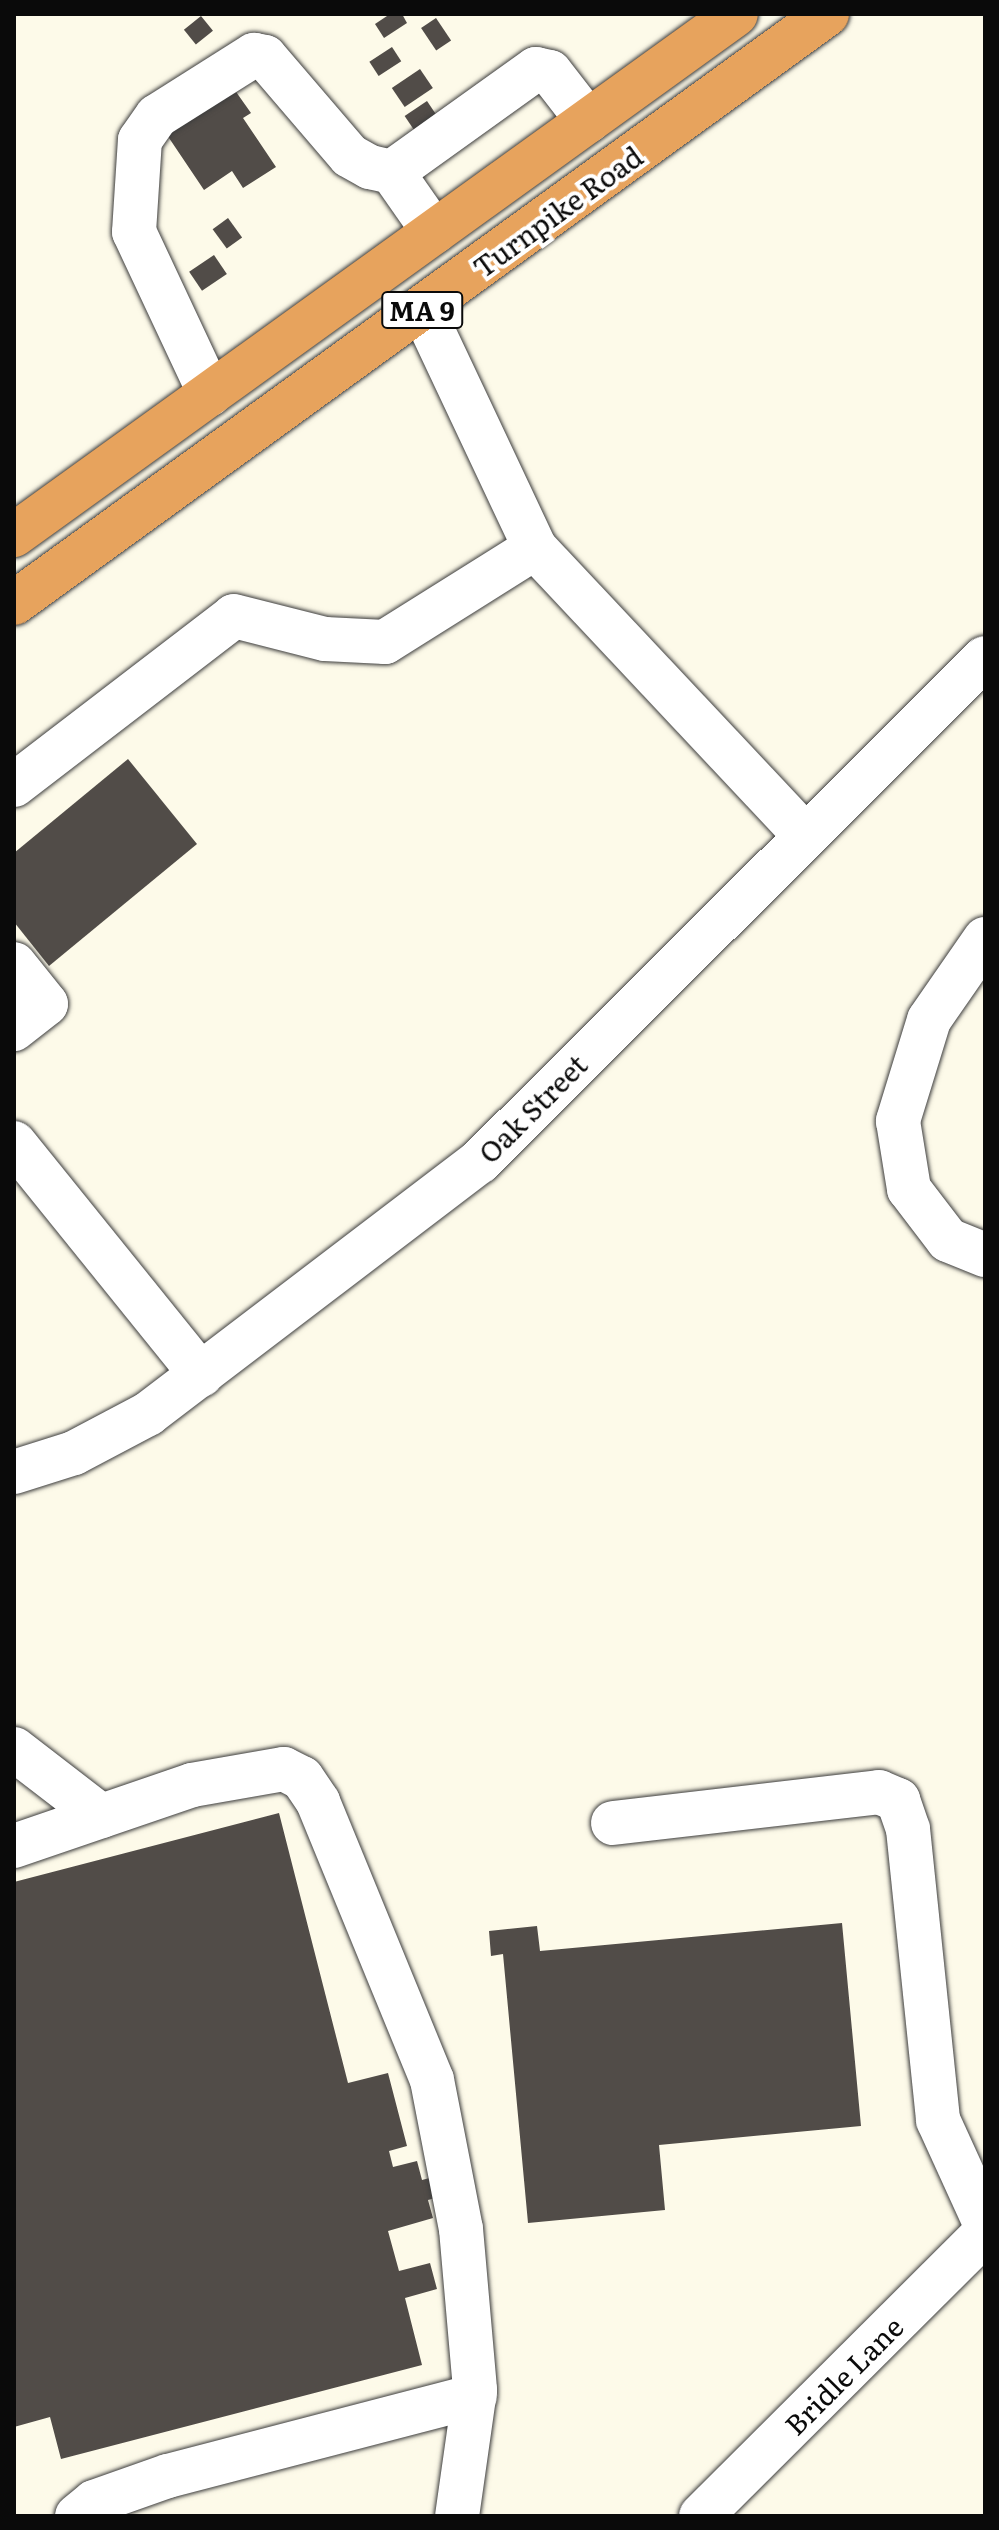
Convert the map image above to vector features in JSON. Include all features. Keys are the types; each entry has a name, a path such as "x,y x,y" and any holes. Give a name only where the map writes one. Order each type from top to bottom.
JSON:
{"highway":[{"name":"Turnpike Road","path":"14,535 736,14"},
{"name":"Turnpike Road","path":"14,603 423,310 827,14"}],"street":[{"path":"210,394 134,232 140,140 157,116 241,58 265,57 350,156 392,172 434,232"},
{"path":"392,172 536,69 550,72 588,121"},
{"path":"423,310 535,548 804,834"},
{"path":"14,785 234,616 325,639 385,642 535,548"},
{"name":"Oak Street","path":"14,1472 74,1453 148,1414 479,1162 804,834 985,658"},
{"path":"985,939 929,1020 898,1121 909,1189 948,1240 985,1255"},
{"path":"14,964 46,1004 14,1029"},
{"path":"14,1143 201,1375"},
{"path":"14,1749 101,1816"},
{"path":"14,1846 192,1785 284,1769 302,1778 318,1802 432,2080 461,2229 475,2396 457,2516"},
{"path":"613,1823 879,1792 898,1800 908,1829 938,2120 985,2223"},
{"name":"Bridle Lane","path":"701,2516 985,2233"},
{"path":"77,2516 94,2502 168,2476 475,2396"}],"building":[{"path":"390,14 402,14 407,23 384,38 375,24"},
{"path":"201,16 213,31 196,45 184,30"},
{"path":"436,18 451,40 436,50 421,28"},
{"path":"392,47 401,61 379,76 369,62"},
{"path":"420,69 433,88 405,107 392,88"},
{"path":"234,89 251,113 243,118 276,167 243,188 232,171 204,190 167,135"},
{"path":"427,101 439,119 417,134 405,116"},
{"path":"228,218 242,237 227,249 213,229"},
{"path":"214,255 227,274 202,291 189,272"},
{"path":"128,759 197,844 49,966 14,922 14,853"},
{"path":"279,1813 348,2083 388,2073 407,2146 389,2151 393,2167 417,2161 422,2180 437,2176 442,2196 428,2200 433,2218 388,2231 399,2271 430,2263 437,2289 405,2298 422,2365 61,2459 50,2417 14,2427 14,1882"},
{"path":"842,1923 861,2126 659,2145 665,2210 528,2223 503,1954 491,1956 489,1931 537,1926 540,1951"}]}
